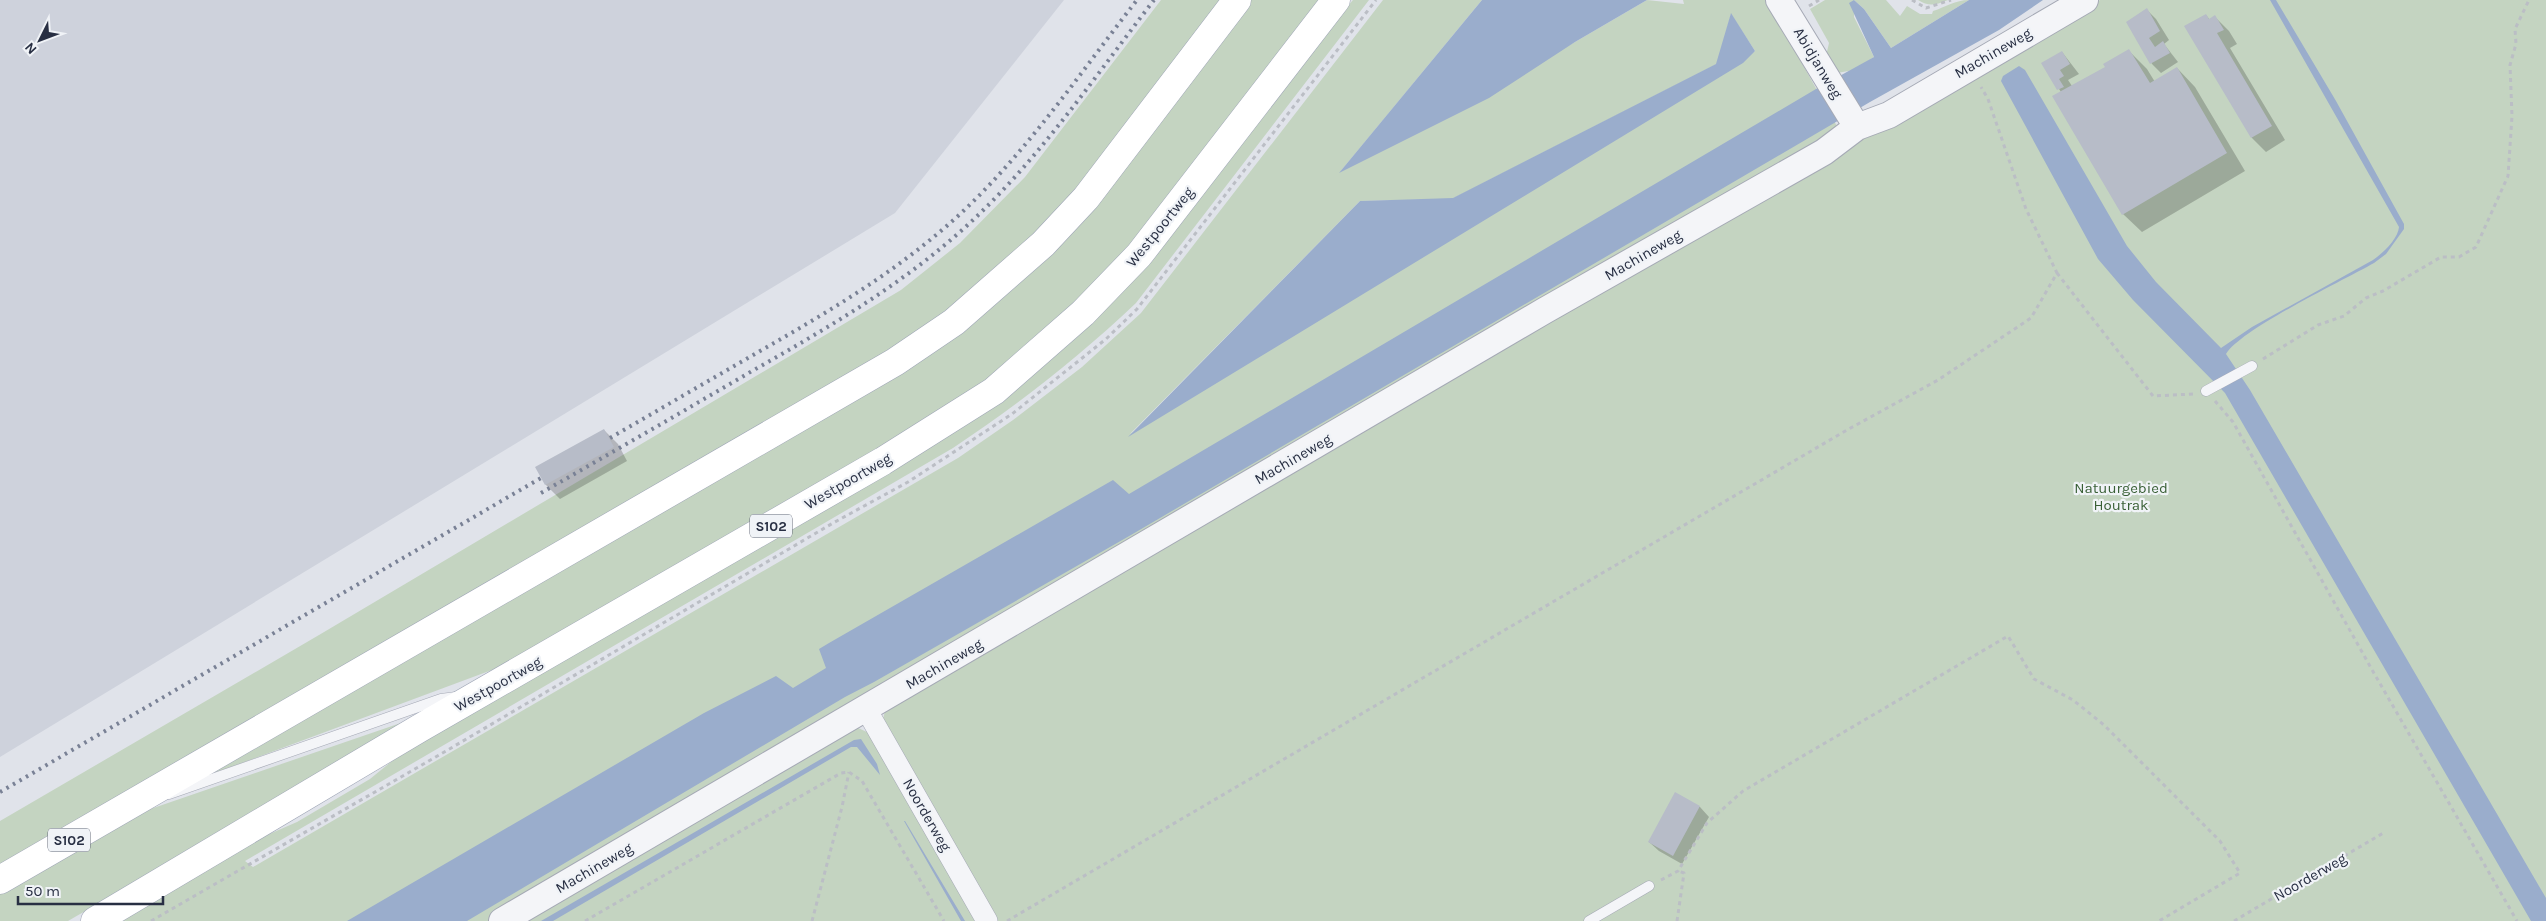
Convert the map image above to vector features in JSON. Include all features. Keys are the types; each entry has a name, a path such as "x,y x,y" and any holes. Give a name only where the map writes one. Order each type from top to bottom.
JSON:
{"main road":[{"name":"S102","path":"0,880 878,372 954,322 1043,244 1086,198 1237,0"},
{"name":"Westpoortweg","path":"96,921 484,692 884,460 994,391 1083,313 1139,255 1336,0"}],"street":[{"name":"Abidjanweg","path":"1779,0 1853,121"},
{"name":"Machineweg","path":"502,921 866,710 1544,311 1824,152 1853,121 1889,115 2085,0"},
{"name":"Noorderweg","path":"866,710 987,921"}],"lane":[{"path":"2204,392 2252,366"},
{"path":"137,801 176,793 441,699 484,692"},
{"path":"1589,921 1649,886"}],"path":[{"path":"1912,0 1926,8 1951,0"},
{"path":"2268,356 2318,325 2344,316 2366,298 2383,291 2441,258 2459,257 2476,247 2508,176 2512,116 2510,66 2516,44 2515,29 2529,0"},
{"path":"1969,67 1988,100 2026,210 2057,273 2153,396 2204,392 2219,405 2233,422 2371,668 2517,921"},
{"path":"1007,921 1839,435 1938,380 2031,318 2057,273"},
{"path":"1649,886 1678,871 1707,823 1744,790 2008,636 2034,679 2073,700 2104,725 2220,841 2240,873 2159,921"},
{"path":"585,921 841,773 849,772 862,781 944,921"},
{"path":"812,921 842,807 849,772"},
{"name":"Noorderweg","path":"2234,921 2385,832"},
{"path":"1677,921 1684,873 1678,871"}],"shaded area":[{"path":"0,0 1064,0 895,213 0,757"}],"green space":[{"path":"1161,0 1220,0 1060,209 951,316 0,872 0,821 319,635 901,290 960,243 1025,177"},
{"path":"1250,0 1326,0 1122,260 1035,346 932,420 519,660 191,782 960,329"},
{"path":"1353,0 1369,0 1136,303 1070,361 1001,415 953,448 245,861 253,867 958,458 1013,420 1082,367 1141,313 1383,0 1482,0 1340,172 1647,0 1684,4 1683,0 1767,0 1839,130 781,752 488,921 107,921 233,850 297,822 370,779 413,744 1000,399","holes":["1731,14 1755,51 1130,434 1360,201 1452,199 1717,64"]},
{"path":"1825,0 1854,0 1854,17 1874,57 1854,70 1837,73 1826,56 1829,43 1810,9"},
{"path":"1854,0 1886,0 1900,16 1907,6 1920,14 1932,14 1933,11 1951,4 1969,0 1891,48 1864,9"},
{"path":"1918,0 1948,0 1940,3 1926,4"},
{"name":"Natuurgebied Houtrak","path":"2100,0 2546,0 2546,921 518,921 856,727 869,733 883,719 885,711"},
{"path":"424,715 68,921 0,921 0,893 133,815"}],"water":[{"path":"1482,0 1647,0 1575,42 1489,98 1339,173"},
{"path":"1854,0 1864,9 1891,48 1969,0 2043,0 1999,30 1870,102 1131,535 845,697 467,921 347,921 704,713 776,676 793,688 826,668 819,649 829,643 1113,480 1129,494 1816,89 1874,57 1849,3"},
{"path":"2270,0 2276,0 2336,101 2404,224 2404,229 2386,254 2374,263 2272,319 2235,344 2226,354 2250,390 2546,898 2546,921 2531,921 2225,393 2133,300 2098,259 2001,81 2003,76 2019,66 2025,70 2127,246 2156,282 2221,348 2252,327 2373,260 2393,241 2399,227"},
{"path":"1731,13 1755,51 1743,63 1128,437 1360,201 1453,198 1716,64"},
{"path":"861,739 877,764 880,775 857,747 851,747 553,921 541,921 854,740"},
{"path":"905,821 965,921 961,921"}],"building":[{"path":"2147,8 2160,31 2149,38 2155,47 2163,41 2170,53 2150,64 2126,22"},
{"path":"2206,14 2209,19 2215,15 2224,30 2217,33 2272,126 2251,138 2184,26"},
{"path":"2129,49 2150,83 2177,67 2227,153 2122,215 2052,96 2105,67 2103,64"},
{"path":"2062,51 2070,64 2060,70 2064,76 2059,79 2064,87 2057,90 2041,63"},
{"path":"604,429 614,447 545,485 535,467"},
{"path":"1675,792 1700,806 1673,856 1648,842"}],"railway":[{"path":"610,438 838,305 888,272 936,235 984,191 1030,139 1137,0"},
{"path":"541,493 834,323 887,289 937,251 961,231 1014,178 1063,120 1154,0"},
{"path":"0,792 541,478"}]}
